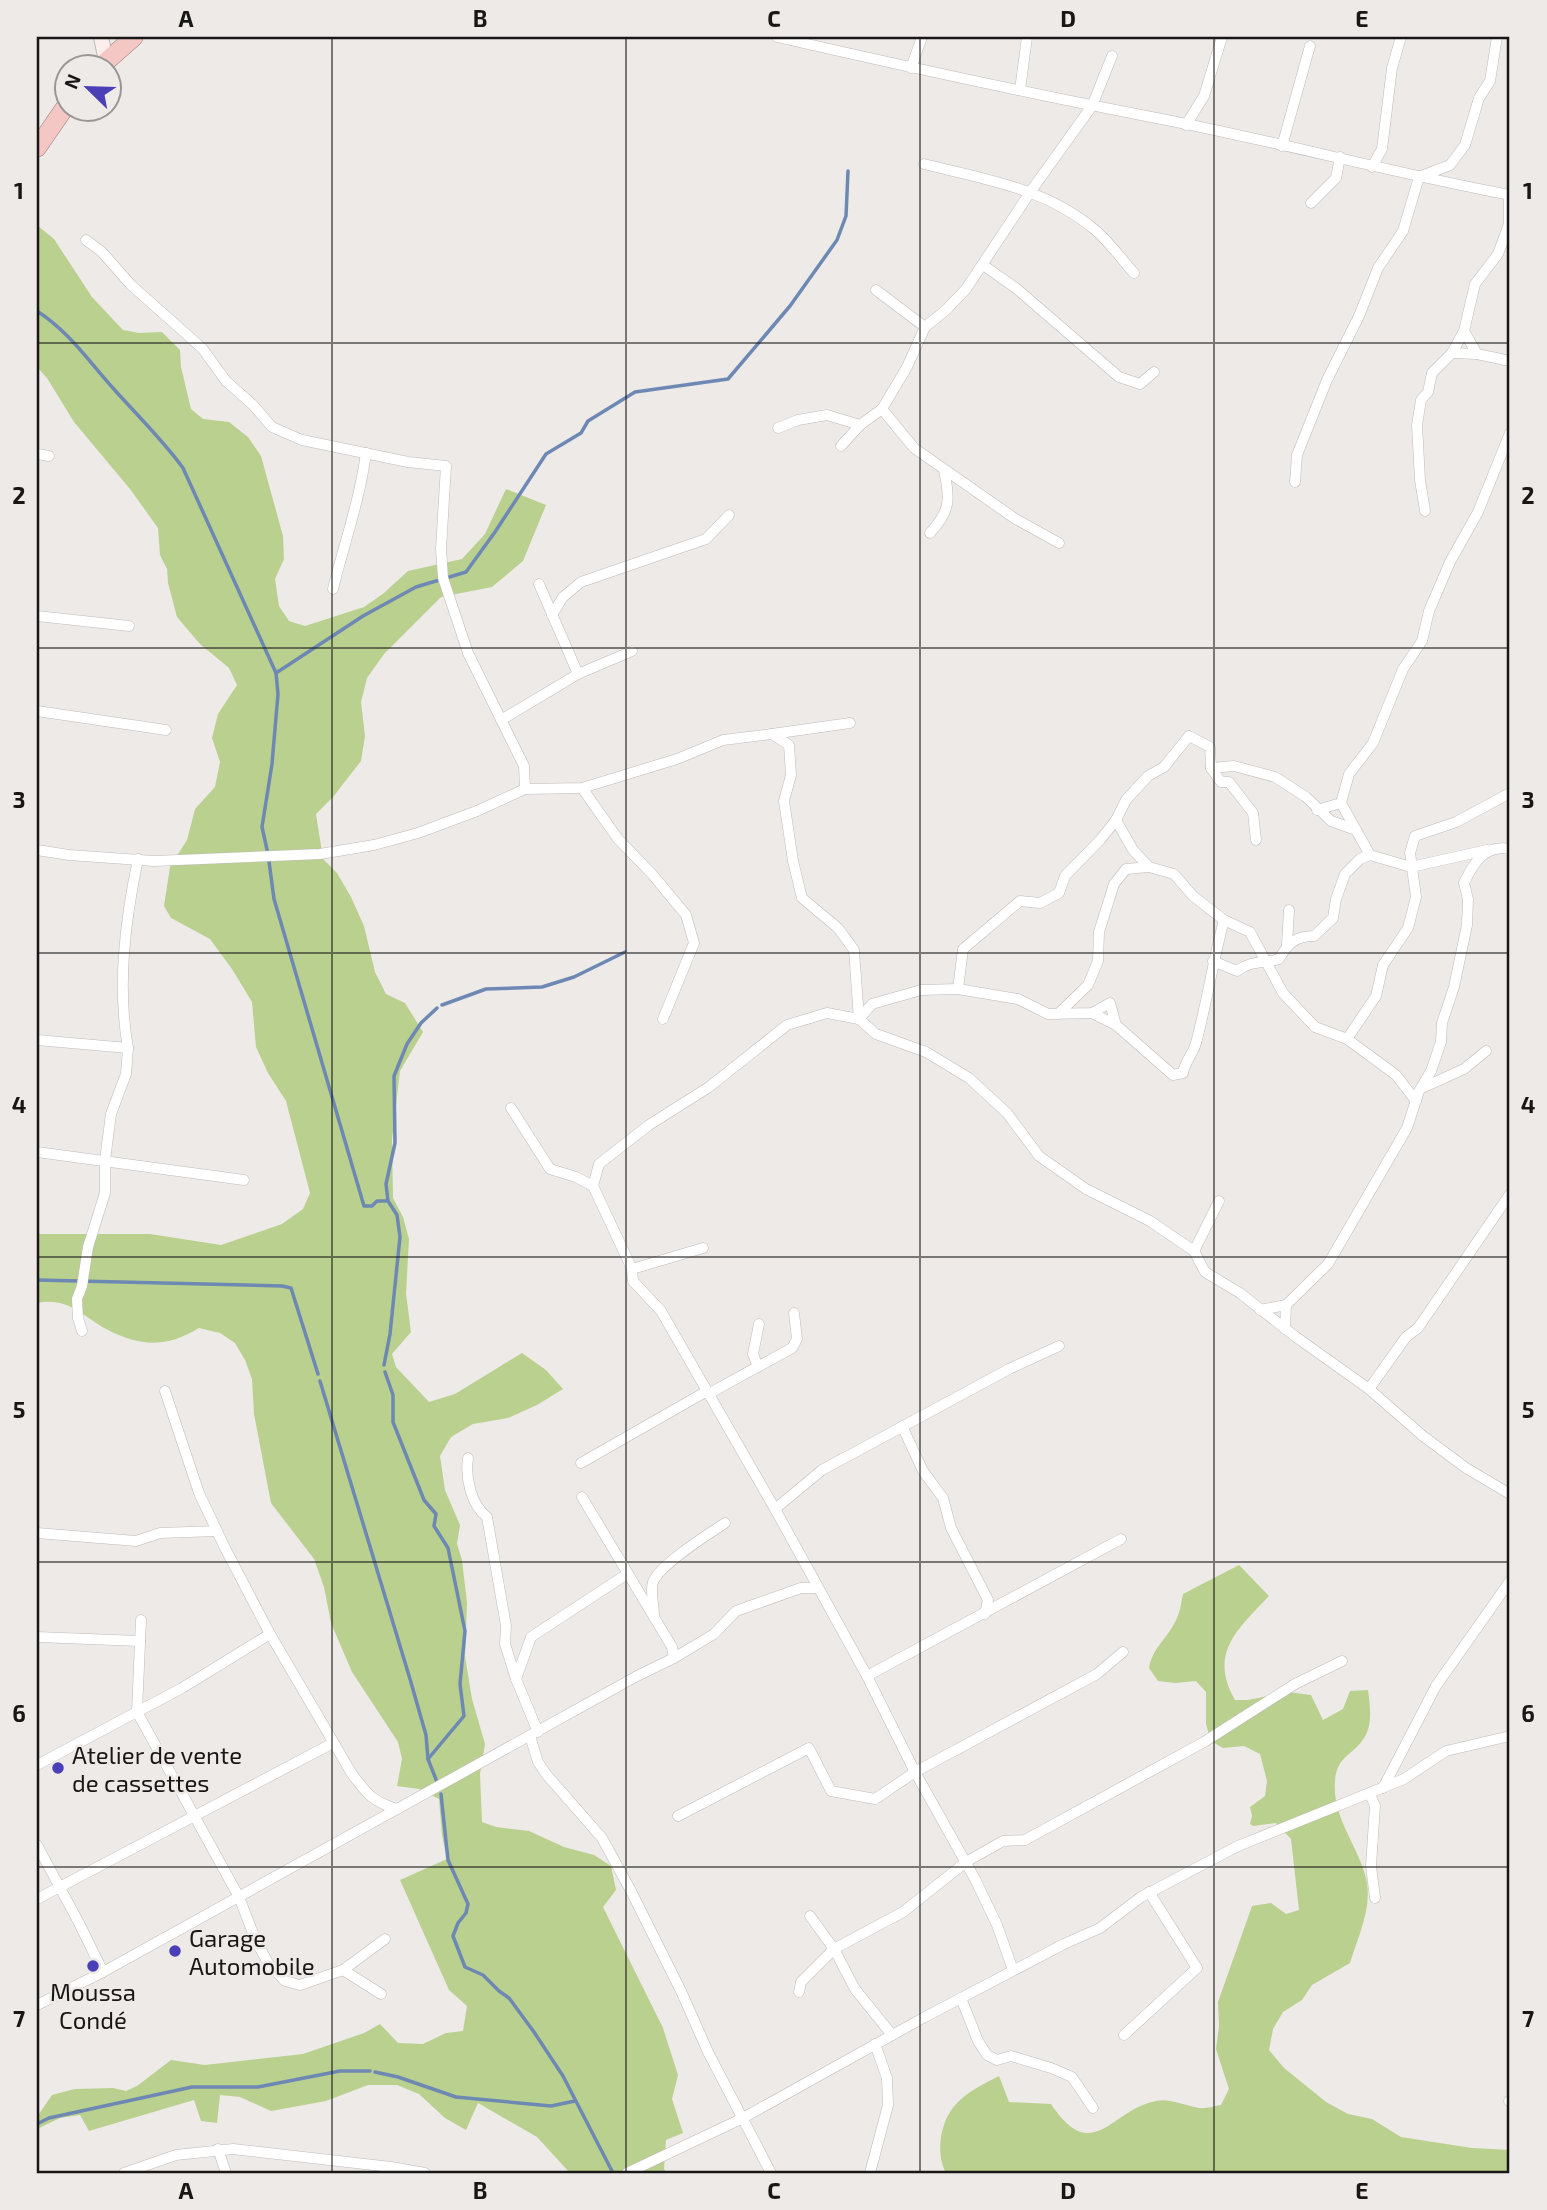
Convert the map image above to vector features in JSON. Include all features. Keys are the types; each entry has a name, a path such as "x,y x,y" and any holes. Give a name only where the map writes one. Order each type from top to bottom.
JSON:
{"highway":[{"path":"117,52 134,37"},
{"path":"37,148 55,122"}],"street":[{"path":"777,37 911,68 1340,157 1372,167 1510,194 1508,224 1497,254 1475,284 1464,331 1452,353 1432,373 1428,392 1422,400 1417,425 1420,480 1425,511"},
{"path":"911,68 922,37"},
{"path":"1020,90 1027,37"},
{"path":"1186,125 1204,96 1222,37"},
{"path":"1372,167 1382,149 1392,68 1401,37"},
{"path":"1419,177 1450,165 1465,145 1479,98 1490,81 1497,37"},
{"path":"1282,146 1310,46"},
{"path":"841,446 860,425 882,409 907,368 925,327 959,296 983,265 1031,191 1092,106 1112,55"},
{"path":"1311,203 1336,178 1340,157"},
{"path":"924,164 1031,191 1066,209 1096,230 1134,273"},
{"path":"1295,482 1297,455 1327,380 1359,316 1378,268 1403,231 1419,177"},
{"path":"86,240 102,252 131,285 202,348 226,381 253,405 272,427 302,440 408,462 446,466 440,549 443,578 468,653 524,766 525,789"},
{"path":"983,265 1017,289 1119,377 1140,384 1154,372"},
{"path":"876,290 925,327"},
{"path":"1464,331 1477,354"},
{"path":"1452,353 1477,354 1510,361"},
{"path":"882,409 914,448 1014,518 1059,544"},
{"path":"778,428 798,420 827,415 860,425"},
{"path":"1370,855 1341,803 1349,774 1373,743 1403,669 1422,641 1429,611 1458,545 1478,512 1510,433"},
{"path":"333,589 347,531 361,489 366,453"},
{"path":"37,454 48,456"},
{"path":"930,533 941,522 947,508 948,489 944,470"},
{"path":"552,615 563,597 581,582 706,539 729,515"},
{"path":"539,584 578,674"},
{"path":"37,616 129,626"},
{"path":"501,720 578,674 632,651"},
{"path":"37,710 166,730"},
{"path":"37,850 138,859 257,858 320,854 374,845 418,833 525,789 582,788 677,759 723,740 849,723"},
{"path":"772,734 789,745 791,775 784,801 802,898 838,929 854,950 859,1019"},
{"path":"958,989 963,949 1020,901 1040,903 1059,893 1065,876 1116,820 1126,800 1148,776 1164,767 1189,736 1210,747 1211,768 1222,782 1229,782"},
{"path":"1211,768 1234,766 1275,777 1306,797 1331,821 1356,830"},
{"path":"1229,782 1234,766"},
{"path":"1229,782 1253,813 1255,840"},
{"path":"582,788 618,839 686,915 694,943 663,1019"},
{"path":"1346,1039 1376,996 1383,965 1408,928 1416,897 1410,853 1415,836 1457,822 1510,793"},
{"path":"1317,810 1341,803"},
{"path":"1116,820 1133,850 1149,867"},
{"path":"1213,961 1237,971 1247,963 1279,958 1287,945 1302,936 1314,936 1333,918 1336,899 1345,874 1360,859 1370,855 1411,867 1499,848 1510,849"},
{"path":"1260,1310 1286,1305 1328,1264 1407,1128 1417,1096 1431,1070 1441,1042 1442,1023 1454,987 1467,925 1468,899 1464,883 1470,869 1488,850"},
{"path":"82,1331 77,1299 83,1282 88,1247 105,1193 105,1160 111,1114 126,1074 128,1048 122,1016 122,968 138,859"},
{"path":"1058,1014 1088,985 1098,961 1099,932 1114,884 1126,869 1149,867 1174,874 1193,896 1224,920 1250,932 1283,993 1315,1027 1346,1039 1396,1075 1417,1096"},
{"path":"1287,945 1289,910"},
{"path":"1092,1013 1116,1025 1173,1075 1183,1073 1184,1063 1195,1047 1224,920"},
{"path":"859,1019 872,1004 921,990 958,989 1018,999 1048,1014 1092,1013 1110,1003 1116,1025"},
{"path":"593,1186 599,1164 649,1125 709,1087 788,1025 827,1013 859,1019 876,1034 926,1052 969,1078 1007,1112 1039,1156 1086,1189 1150,1221 1194,1251 1205,1272 1240,1293 1285,1329 1369,1388 1423,1436 1466,1468 1510,1494"},
{"path":"37,1040 128,1048"},
{"path":"1417,1096 1425,1085 1464,1069 1486,1051"},
{"path":"511,1108 550,1169 576,1177 593,1186 632,1269 633,1280 661,1311 867,1676 997,1925 1013,1970"},
{"path":"37,1152 244,1180"},
{"path":"1369,1388 1392,1354 1406,1337 1418,1328 1510,1194"},
{"path":"1194,1251 1219,1201"},
{"path":"632,1269 703,1248"},
{"path":"1285,1329 1286,1305"},
{"path":"581,1463 792,1348 797,1339 794,1313"},
{"path":"758,1367 753,1354 760,1324"},
{"path":"775,1509 822,1470 1009,1368 1059,1346"},
{"path":"165,1391 199,1493 270,1634 333,1743 367,1795 379,1804 397,1809"},
{"path":"902,1426 923,1471 943,1498 951,1528 988,1600 985,1614"},
{"path":"468,1458 466,1474 479,1511 487,1517 506,1626 505,1644 534,1734 538,1762 602,1838 675,1979 741,2119 771,2173"},
{"path":"582,1497 672,1647 674,1658"},
{"path":"654,1619 652,1584 657,1575 725,1523"},
{"path":"37,1533 136,1541 160,1533 217,1531"},
{"path":"867,1676 1121,1539"},
{"path":"516,1679 531,1637 627,1574"},
{"path":"1383,1788 1436,1686 1510,1581"},
{"path":"37,2005 103,1972 674,1658 714,1634 736,1611 801,1588 818,1588"},
{"path":"141,1620 137,1712 239,1897 256,1941 268,1963 285,1980 300,1985 343,1970 385,1939"},
{"path":"37,1765 182,1688 270,1634"},
{"path":"37,1637 139,1641"},
{"path":"678,1816 809,1748 831,1791 875,1799 915,1772 1097,1674 1123,1652"},
{"path":"799,1992 801,1982 834,1949 903,1912 965,1862 1003,1841 1025,1840 1204,1742 1295,1684 1342,1661"},
{"path":"631,2171 741,2119 1013,1970 1100,1928 1149,1892 1238,1846 1370,1794 1413,1773 1446,1751 1510,1736"},
{"path":"37,1899 333,1743"},
{"path":"1370,1794 1375,1806 1371,1866 1376,1898"},
{"path":"37,1844 103,1972"},
{"path":"1124,2035 1197,1968 1149,1892"},
{"path":"810,1916 834,1949 855,1989 892,2035"},
{"path":"343,1970 381,1994"},
{"path":"961,1998 978,2041 987,2055 996,2060 1011,2056 1072,2077 1093,2108"},
{"path":"870,2173 888,2105 887,2078 875,2044"},
{"path":"218,2149 226,2173"},
{"path":"124,2173 176,2155 218,2149 327,2159 425,2173"}],"green space":[{"path":"37,225 54,239 92,297 123,330 139,333 162,332 180,350 181,367 191,409 203,419 229,422 248,437 261,456 283,536 284,559 275,579 279,606 289,621 305,626 364,607 408,571 462,559 485,534 506,489 546,505 523,561 492,587 441,597 384,654 367,678 361,702 365,736 361,761 316,814 323,859 337,873 351,897 364,926 375,972 386,994 405,1003 423,1032 400,1071 392,1140 393,1198 403,1217 409,1239 406,1294 411,1332 392,1354 396,1367 429,1402 455,1394 522,1353 546,1370 563,1389 508,1418 473,1424 451,1437 440,1456 445,1490 460,1525 457,1544 462,1560 467,1603 465,1656 472,1699 485,1744 480,1774 482,1822 496,1827 529,1831 564,1847 594,1855 611,1866 616,1890 603,1907 663,2028 678,2075 672,2099 683,2133 666,2140 664,2169 667,2173 570,2173 537,2137 478,2103 466,2130 445,2118 419,2094 397,2085 368,2085 326,2101 271,2111 240,2097 220,2095 217,2123 201,2121 194,2100 89,2131 80,2115 60,2118 37,2129 37,2117 52,2095 75,2089 113,2088 126,2091 137,2086 171,2060 205,2065 303,2054 364,2033 380,2024 398,2043 423,2044 446,2033 463,2031 467,2006 449,1990 400,1880 447,1859 439,1799 419,1789 397,1786 402,1759 398,1742 352,1672 331,1623 324,1587 314,1559 271,1503 254,1414 252,1379 235,1343 220,1333 199,1328 164,1342 142,1342 106,1329 66,1305 37,1303 37,1234 150,1234 221,1245 282,1224 303,1209 310,1193 286,1101 268,1073 256,1047 252,1002 210,939 171,918 164,906 170,867 187,840 195,809 215,787 220,762 212,738 218,714 237,685 229,668 200,644 177,617 167,569 160,555 158,528 130,489 74,422 47,378 37,367"},
{"path":"1239,1565 1269,1596 1238,1631 1226,1655 1227,1683 1235,1700 1288,1692 1311,1695 1323,1720 1343,1709 1350,1691 1368,1690 1370,1708 1367,1733 1360,1744 1342,1761 1335,1781 1337,1807 1366,1878 1368,1900 1364,1921 1350,1963 1312,1985 1302,2000 1283,2012 1273,2029 1269,2050 1284,2068 1326,2102 1348,2114 1372,2119 1401,2137 1472,2148 1510,2150 1510,2173 946,2173 940,2146 947,2117 962,2098 999,2076 1009,2102 1051,2104 1066,2122 1079,2131 1091,2133 1140,2106 1156,2101 1172,2101 1202,2108 1221,2105 1229,2089 1216,2049 1218,2002 1252,1906 1271,1903 1286,1914 1299,1910 1291,1839 1276,1823 1253,1826 1250,1824 1250,1807 1265,1796 1267,1781 1260,1754 1244,1746 1223,1748 1211,1741 1206,1724 1206,1692 1196,1681 1158,1681 1149,1668 1153,1654 1177,1619 1183,1594"}],"waterway":[{"path":"276,673 363,616 416,587 466,572 546,454 581,433 588,421 635,392 728,379 790,306 837,240 846,216 848,171"},
{"path":"37,311 77,346 183,468 276,673 278,694 272,764 262,827 274,899 364,1206 372,1206 377,1201 388,1201"},
{"path":"442,1005 486,989 542,987 574,977 625,952"},
{"path":"384,1365 390,1334 400,1237 397,1215 388,1201 386,1184 395,1143 394,1076 407,1044 421,1023 437,1008"},
{"path":"37,1280 291,1288 318,1374"},
{"path":"385,1372 393,1395 393,1422 424,1500 436,1514 434,1526 448,1548 465,1631 460,1684 464,1716 428,1759 437,1782"},
{"path":"320,1381 410,1679 426,1735 428,1759"},
{"path":"441,1794 448,1860 468,1904 453,1936 465,1967 483,1975 509,1998 534,2032 563,2076 613,2173"},
{"path":"37,2124 49,2118 192,2087 258,2087 340,2071 370,2071"},
{"path":"375,2072 456,2097 551,2106 575,2101"}],"place":[{"name":"Atelier de vente de cassettes","path":"58,1768"},
{"name":"Garage Automobile","path":"175,1951"},
{"name":"Moussa Condé","path":"93,1966"}]}
